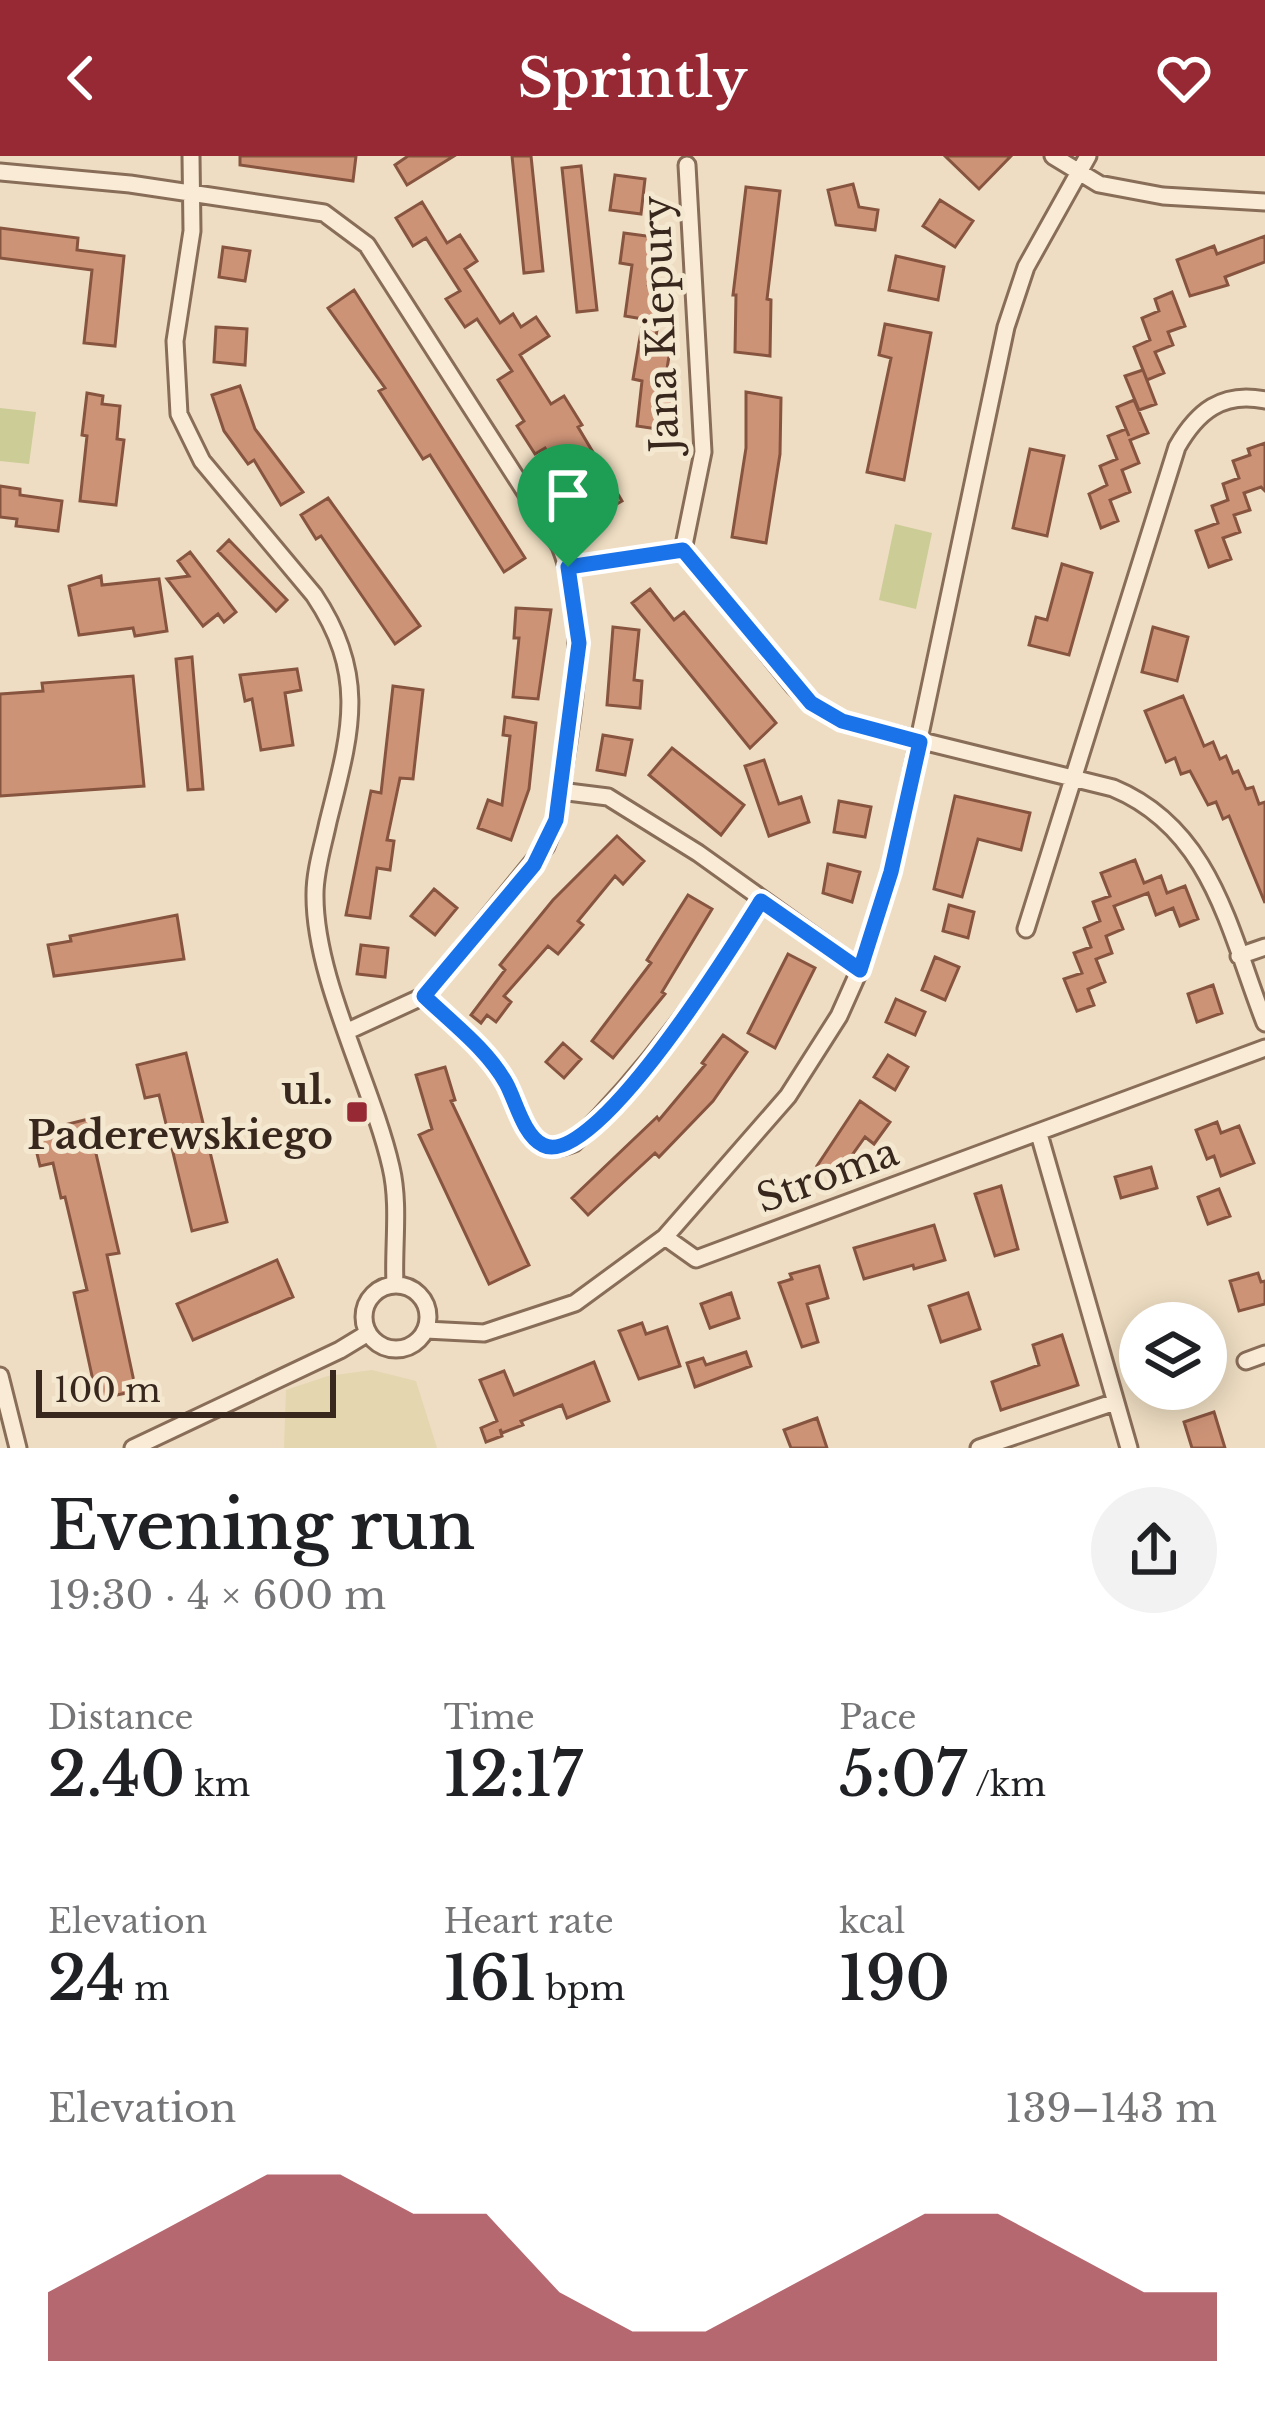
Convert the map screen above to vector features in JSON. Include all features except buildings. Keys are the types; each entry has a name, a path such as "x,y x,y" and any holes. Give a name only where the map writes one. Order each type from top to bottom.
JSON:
{"street":[{"path":"190,156 194,196 175,341 178,414 202,461 314,595 349,668 352,719 315,895 326,963 392,1168 395,1286"},
{"path":"1053,156 1099,184 1162,196 1265,202"},
{"path":"426,1330 484,1333 575,1303 665,1237 788,1096 839,1016 860,970 891,872 1000,346 1027,267 1088,156"},
{"name":"Jana Kiepury","path":"683,550 703,452 687,165"},
{"path":"0,172 130,184 324,213 367,244 541,514 568,567 579,643 556,820 534,865 424,996 348,1031"},
{"path":"1026,928 1177,447 1192,422 1207,409 1233,398 1265,400"},
{"path":"568,567 683,550 811,703 842,721 1132,796 1174,826 1194,850 1265,1023"},
{"path":"560,791 608,797 698,853 860,970"},
{"path":"424,996 490,1059 533,1136 544,1146 561,1148 584,1132 659,1052 710,983 761,901"},
{"path":"1239,956 1265,947"},
{"name":"Stroma","path":"665,1237 696,1259 1265,1048"},
{"path":"1039,1134 1129,1448"},
{"path":"395,1286 418,1294 428,1318 426,1330 417,1342 391,1349 368,1333 364,1312 375,1293 395,1286"},
{"path":"133,1448 368,1333"},
{"path":"1246,1361 1265,1354"},
{"path":"0,1376 18,1448"},
{"path":"979,1448 1115,1402"}],"shaded area":[{"path":"372,1370 416,1381 437,1448 284,1448 286,1390 328,1376"}],"green space":[{"path":"0,408 36,412 29,464 0,461"},
{"path":"895,524 932,533 916,609 879,600"}],"place":[{"name":"ul. Paderewskiego","path":"357,1112"}],"route":[{"path":"683,550 811,703 842,721 920,742 891,872 860,970 761,901 710,983 659,1052 574,1143 561,1148 544,1146 533,1136 490,1059 424,996 534,865 556,820 579,643 568,567 683,550"}]}
